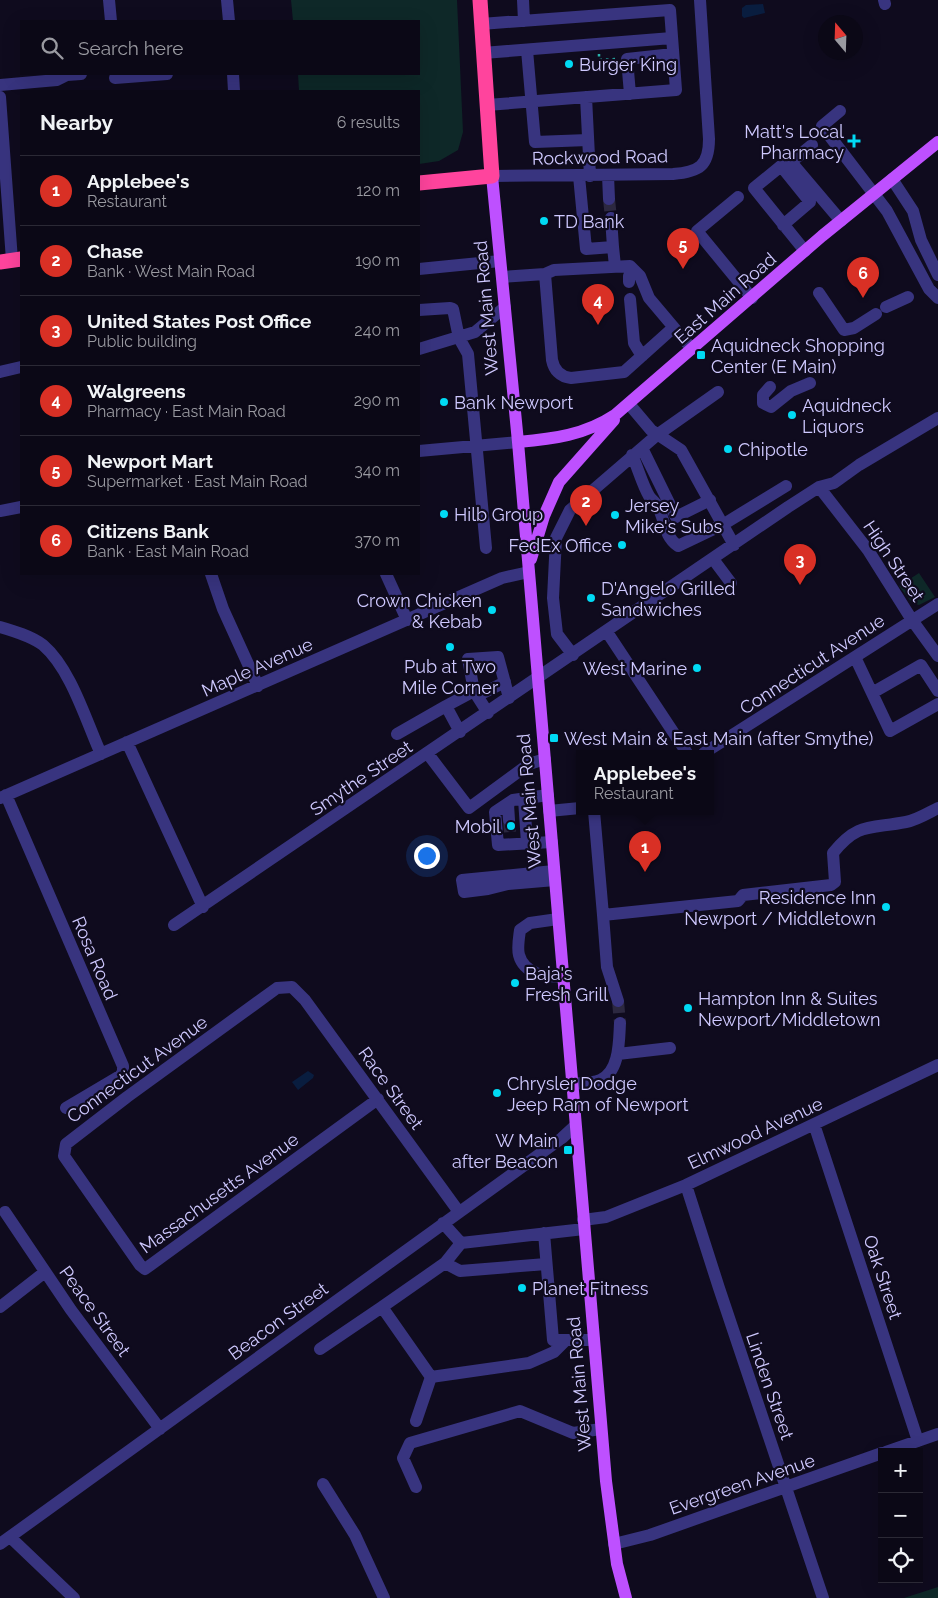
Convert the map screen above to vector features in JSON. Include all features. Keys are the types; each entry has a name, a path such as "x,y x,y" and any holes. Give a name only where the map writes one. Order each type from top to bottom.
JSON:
{"highway":[{"name":"West Main Road","path":"480,0 492,176"},
{"path":"420,183 492,176"}],"main road":[{"name":"East Main Road","path":"518,442 556,438 584,431 608,420 629,404 805,251 938,142"},
{"name":"West Main Road","path":"492,176 518,442 601,1429 614,1544 626,1598"},
{"path":"529,572 540,527 559,482 629,404"}],"street":[{"path":"109,0 111,20"},
{"path":"227,0 229,20"},
{"path":"523,0 524,20"},
{"name":"Rockwood Road","path":"492,176 608,176 680,173 696,170 705,162 709,151 700,0"},
{"path":"481,24 670,10 676,90 487,105"},
{"path":"483,53 672,38"},
{"path":"527,50 535,142 588,140"},
{"path":"630,94 628,59 673,54"},
{"path":"0,85 57,80 67,75"},
{"path":"115,81 160,75"},
{"path":"233,75 234,90"},
{"path":"0,97 11,260"},
{"path":"586,97 588,140 585,176 586,249 614,246"},
{"path":"840,111 822,126 875,194 891,219 929,289 938,298"},
{"path":"812,145 791,162 841,221"},
{"path":"784,225 810,202 781,166 754,188 805,251"},
{"path":"608,176 609,199"},
{"path":"892,179 913,211 921,240 938,275"},
{"path":"738,197 698,231 752,298"},
{"path":"611,218 615,266"},
{"path":"420,269 500,261"},
{"path":"502,277 545,274 554,270 627,266 640,276 648,298 692,349"},
{"path":"629,282 629,276 633,269"},
{"path":"545,274 552,360 558,373 571,378 618,374 627,370 673,328"},
{"path":"819,293 844,330 854,328 881,310 908,297"},
{"path":"630,299 634,342 642,356"},
{"path":"420,349 475,332 505,307"},
{"path":"420,310 453,309 459,338 469,358 486,548"},
{"path":"0,372 20,367"},
{"path":"770,387 763,395 763,403 770,407 792,391 810,383"},
{"path":"573,655 557,634 553,598 556,538 570,510 657,435 718,392"},
{"path":"629,404 648,428 678,447 724,524 734,545"},
{"name":"Smythe Street","path":"174,925 819,487 834,483 859,464 938,418"},
{"path":"420,452 518,442"},
{"path":"637,452 650,496 665,522 664,528 669,540 678,546 724,524 786,486"},
{"path":"637,452 676,517 710,500"},
{"name":"High Street","path":"819,487 868,550 912,620 938,656"},
{"path":"0,511 20,507"},
{"path":"713,559 731,583"},
{"name":"Maple Avenue","path":"3,797 502,578 529,572"},
{"path":"211,575 223,609 258,686"},
{"path":"386,575 407,620"},
{"name":"Connecticut Avenue","path":"709,750 938,604"},
{"path":"0,627 37,641 56,660 68,681 101,754"},
{"path":"607,632 685,750"},
{"path":"488,713 476,694 468,659 498,657 509,698"},
{"path":"855,657 890,731 938,704"},
{"path":"872,693 922,665 938,691"},
{"path":"396,734 446,706 505,682"},
{"path":"446,706 460,732"},
{"path":"127,742 202,907"},
{"path":"428,754 469,808 530,764 544,759"},
{"path":"508,804 510,832 498,845 495,812 513,800 548,796"},
{"name":"Rosa Road","path":"3,797 123,1066 124,1072 120,1076 66,1108"},
{"path":"524,799 527,843"},
{"path":"549,811 576,808"},
{"path":"603,915 738,901 743,895 830,885 836,882 837,877 833,853 847,836 871,826 916,820 938,808"},
{"path":"594,815 607,966 618,1000"},
{"path":"510,832 527,843 552,842"},
{"path":"554,875 488,889 464,892 462,880 554,875"},
{"path":"558,919 530,923 520,930 519,956 528,969 548,978 563,976"},
{"name":"Connecticut Avenue","path":"98,1206 65,1160 63,1151 66,1144 127,1097 277,988 292,987"},
{"name":"Race Street","path":"292,987 305,1000 459,1212"},
{"path":"572,1084 601,1080 611,1069 618,1054 620,1023"},
{"path":"618,1054 670,1048"},
{"name":"Elmwood Avenue","path":"462,1243 544,1233 584,1225 606,1217 686,1185 938,1065"},
{"name":"Massachusetts Avenue","path":"98,1206 145,1269 378,1099"},
{"name":"Oak Street","path":"814,1124 918,1441"},
{"name":"Beacon Street","path":"5,1540 576,1126"},
{"name":"Linden Street","path":"686,1185 823,1598"},
{"name":"Peace Street","path":"5,1212 45,1272 160,1429"},
{"path":"320,1349 445,1263 462,1243 443,1224"},
{"path":"544,1233 553,1340 594,1340"},
{"path":"445,1263 460,1271 546,1264"},
{"path":"0,1307 45,1272"},
{"path":"382,1307 431,1377"},
{"path":"431,1377 529,1363 554,1352 565,1341"},
{"path":"416,1421 431,1377"},
{"path":"416,1487 403,1458 410,1443 453,1429 520,1411 573,1433 601,1429"},
{"path":"898,1448 938,1434"},
{"name":"Evergreen Avenue","path":"614,1544 650,1534 878,1454"},
{"path":"323,1484 355,1535 384,1598"},
{"path":"5,1540 74,1598"}],"green space":[{"path":"291,0 457,0 463,132 458,150 439,161 420,164 420,90 299,90 298,75 420,75 420,20 293,20"},
{"path":"919,573 935,597 919,605 912,603 899,586"},
{"path":"938,1587 938,1598 904,1598"}],"water":[{"path":"763,4 765,13 744,18 742,16 742,8 746,5"},
{"path":"308,1071 314,1075 313,1078 298,1090 292,1082"}],"tunnel":[{"path":"609,199 611,218"},
{"path":"509,820 510,832"},
{"path":"618,1001 620,1023"}],"place":[{"name":"Burger King","path":"569,64"},
{"name":"Matt's Local Pharmacy","path":"854,141"},
{"name":"TD Bank","path":"544,221"},
{"name":"Newport Mart","path":"683,269"},
{"name":"Citizens Bank","path":"863,298"},
{"name":"Walgreens","path":"598,325"},
{"name":"Aquidneck Shopping Center (E Main)","path":"701,355"},
{"name":"Bank Newport","path":"444,402"},
{"name":"Aquidneck Liquors","path":"792,415"},
{"name":"Chipotle","path":"728,449"},
{"name":"Hilb Group","path":"444,514"},
{"name":"Jersey Mike's Subs","path":"615,515"},
{"name":"Chase","path":"586,526"},
{"name":"FedEx Office","path":"622,545"},
{"name":"United States Post Office","path":"800,585"},
{"name":"D'Angelo Grilled Sandwiches","path":"591,598"},
{"name":"Crown Chicken & Kebab","path":"492,610"},
{"name":"Pub at Two Mile Corner","path":"450,647"},
{"name":"West Marine","path":"697,668"},
{"name":"West Main & East Main (after Smythe)","path":"554,738"},
{"name":"Mobil","path":"511,826"},
{"name":"Applebee's","path":"645,872"},
{"name":"Residence Inn Newport / Middletown","path":"886,907"},
{"name":"Baja's Fresh Grill","path":"515,983"},
{"name":"Hampton Inn & Suites Newport/Middletown","path":"688,1008"},
{"name":"Chrysler Dodge Jeep Ram of Newport","path":"497,1093"},
{"name":"W Main after Beacon","path":"568,1150"},
{"name":"Planet Fitness","path":"522,1288"}]}
